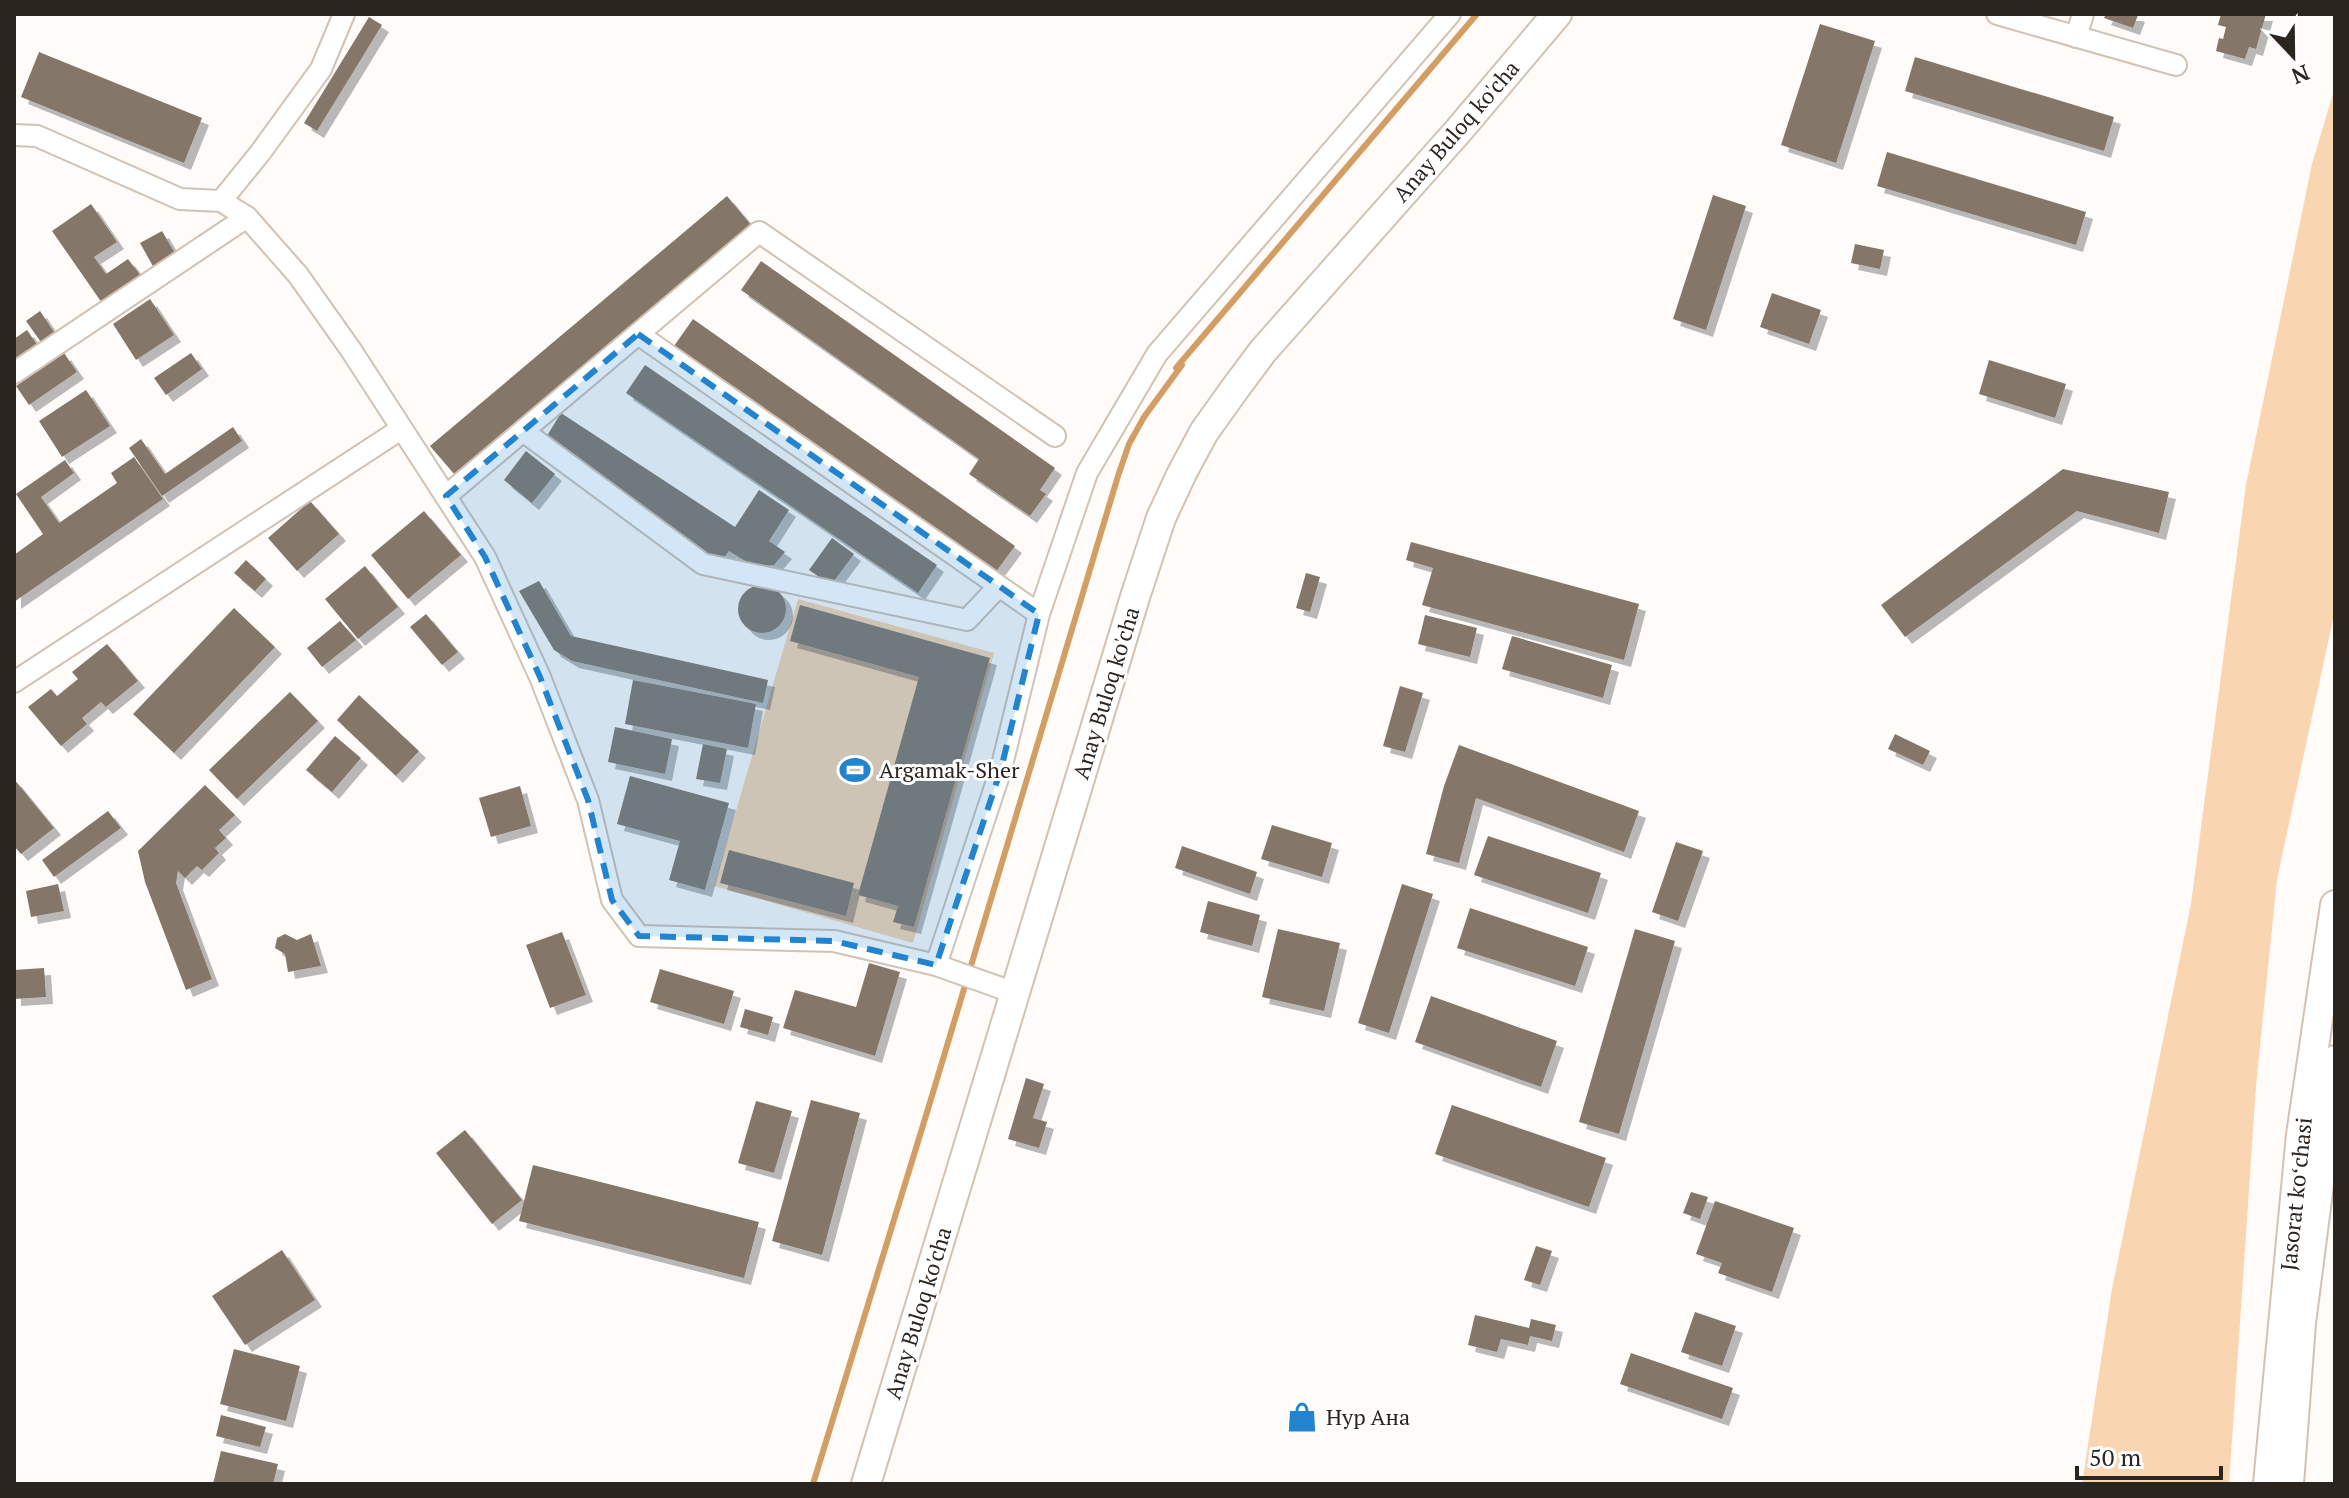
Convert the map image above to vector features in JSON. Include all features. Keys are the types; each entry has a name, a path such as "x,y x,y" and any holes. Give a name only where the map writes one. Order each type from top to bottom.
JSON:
{"main road":[{"name":"Anay Buloq ko'cha","path":"866,1484 1161,518 1204,432 1263,351 1459,130 1557,14"},
{"name":"Jasorat koʻchasi","path":"2268,1484 2301,1135 2335,905"},
{"name":"Jasorat koʻchasi","path":"2289,1484 2301,1323 2335,1060"}],"street":[{"path":"221,201 321,69 344,14"},
{"path":"936,965 1001,769 1039,614 1087,473 1157,354 1450,14"},
{"path":"1997,14 2176,65"},
{"path":"2076,37 2083,14"},
{"path":"14,135 37,136 180,199 221,201 247,217 298,275 351,350 485,557 540,677 588,800 612,900 639,936 834,941 936,965 1015,993"},
{"path":"14,373 247,217"},
{"path":"446,496 759,232 1055,436"},
{"path":"638,334 1039,614"},
{"path":"14,682 401,429"},
{"path":"523,431 703,564 967,620 999,586"}],"highlighted area":[{"path":"638,334 1039,614 1001,769 936,965 834,941 639,936 612,900 588,800 540,677 485,557 446,496"}],"shaded area":[{"path":"2335,87 2335,610 2277,879 2256,1086 2229,1484 2082,1484 2112,1289 2191,904 2246,485 2312,164"},
{"name":"Argamak-Sher","path":"798,599 994,653 913,943 714,886"}],"building":[{"path":"2106,14 2138,15 2133,28 2104,18"},
{"path":"2221,14 2266,14 2256,49 2249,47 2245,59 2216,51 2226,27 2218,25"},
{"path":"369,17 382,25 317,131 304,123"},
{"path":"1820,24 1875,41 1836,163 1781,145"},
{"path":"39,52 202,118 184,163 21,97"},
{"path":"1915,57 2114,117 2104,151 1905,91"},
{"path":"1887,152 2086,212 2076,245 1877,186"},
{"path":"1713,195 1746,206 1706,330 1673,319"},
{"path":"727,196 751,225 455,475 430,446"},
{"path":"91,204 117,242 94,257 106,274 128,259 141,276 102,303 52,231"},
{"path":"162,231 176,255 154,268 140,243"},
{"path":"1855,244 1884,250 1880,269 1851,263"},
{"path":"761,261 1055,468 1040,490 1046,494 1030,516 969,474 979,459 741,290"},
{"path":"1772,293 1821,310 1809,344 1760,327"},
{"path":"150,299 174,335 136,360 113,324"},
{"path":"40,311 56,335 43,345 26,321"},
{"path":"693,319 1015,546 995,573 674,346"},
{"path":"27,330 38,346 14,362 14,339"},
{"path":"64,353 77,372 29,405 16,386"},
{"path":"191,353 202,369 166,395 154,378"},
{"path":"1989,360 2066,384 2055,418 1979,394"},
{"path":"645,365 937,565 918,593 626,393"},
{"path":"86,390 110,426 62,457 39,421"},
{"path":"561,413 735,527 759,490 789,510 769,541 785,552 774,565 755,567 729,551 720,563 545,439"},
{"path":"233,427 242,441 162,496 129,448 141,439 165,474"},
{"path":"526,451 555,474 532,503 504,480"},
{"path":"134,457 163,499 14,602 14,555 43,534 16,494 65,460 74,473 41,497 59,523 117,483 111,473"},
{"path":"2063,469 2169,492 2159,533 2077,511 1905,637 1881,605"},
{"path":"310,501 339,534 297,571 268,538"},
{"path":"424,511 461,555 408,599 371,555"},
{"path":"832,538 854,554 831,585 809,570"},
{"path":"1411,542 1639,604 1624,660 1422,605 1433,568 1406,560"},
{"path":"246,560 266,579 255,591 234,573"},
{"path":"365,566 398,607 358,639 325,599"},
{"path":"1306,573 1320,577 1310,612 1296,608"},
{"path":"539,581 571,636 768,680 763,703 572,661 554,650 519,591"},
{"path":"762,585 779,592 786,609 779,626 762,633 745,626 738,609 745,592"},
{"path":"800,605 990,658 914,927 893,922 898,906 858,895 919,677 790,641"},
{"path":"234,608 275,647 174,753 133,714"},
{"path":"426,614 458,652 442,665 410,627"},
{"path":"1425,615 1477,628 1470,657 1418,644"},
{"path":"340,621 356,640 322,667 307,648"},
{"path":"1512,636 1612,665 1603,698 1502,669"},
{"path":"107,644 138,681 106,707 101,702 82,718 87,724 61,746 28,707 51,689 57,696 78,679 72,672"},
{"path":"633,680 756,704 748,748 625,724"},
{"path":"1400,686 1423,693 1405,752 1383,746"},
{"path":"290,692 318,721 237,799 209,770"},
{"path":"359,695 419,751 396,776 337,720"},
{"path":"615,727 672,739 665,774 608,762"},
{"path":"1895,734 1930,751 1923,765 1888,749"},
{"path":"335,736 361,758 332,792 306,770"},
{"path":"703,744 727,749 720,783 696,779"},
{"path":"1459,745 1639,811 1624,852 1476,798 1459,863 1426,854 1444,786"},
{"path":"630,776 729,803 705,890 669,880 680,841 617,824"},
{"path":"14,779 54,828 21,854 14,846"},
{"path":"205,785 235,815 219,830 226,838 215,848 219,853 202,870 197,866 185,878 178,871 176,883 212,979 186,990 145,882 138,851"},
{"path":"520,786 531,826 491,837 479,798"},
{"path":"108,811 121,828 54,877 42,860"},
{"path":"1272,825 1332,843 1322,877 1261,859"},
{"path":"1488,836 1601,873 1588,913 1474,875"},
{"path":"1676,842 1703,851 1678,921 1652,912"},
{"path":"1182,846 1257,872 1250,894 1175,868"},
{"path":"729,850 854,883 846,916 720,883"},
{"path":"58,884 64,911 31,917 26,891"},
{"path":"1402,884 1433,894 1389,1033 1358,1023"},
{"path":"1208,901 1260,915 1252,946 1200,932"},
{"path":"1470,908 1588,947 1575,986 1457,948"},
{"path":"1278,929 1340,943 1324,1011 1262,997"},
{"path":"1635,929 1675,941 1619,1134 1579,1122"},
{"path":"562,932 586,995 550,1008 526,945"},
{"path":"285,934 297,940 311,934 321,966 288,972 285,954 275,948 277,938"},
{"path":"869,963 900,972 875,1056 783,1028 795,990 856,1007"},
{"path":"44,968 46,997 14,999 14,970"},
{"path":"660,969 734,991 724,1024 650,1002"},
{"path":"1431,996 1557,1041 1541,1087 1415,1042"},
{"path":"745,1009 773,1017 768,1035 740,1027"},
{"path":"1026,1078 1044,1084 1033,1118 1047,1122 1039,1148 1008,1139"},
{"path":"811,1100 860,1113 822,1255 772,1241"},
{"path":"756,1101 792,1111 774,1173 738,1163"},
{"path":"1452,1105 1606,1158 1589,1207 1435,1154"},
{"path":"465,1130 522,1200 492,1224 436,1153"},
{"path":"533,1165 759,1222 744,1278 519,1221"},
{"path":"1691,1192 1708,1197 1700,1219 1683,1213"},
{"path":"1715,1201 1794,1228 1772,1292 1718,1273 1722,1263 1696,1254"},
{"path":"1536,1246 1552,1251 1540,1285 1524,1280"},
{"path":"282,1250 315,1300 245,1345 212,1296"},
{"path":"1695,1312 1736,1326 1722,1366 1681,1352"},
{"path":"1475,1315 1529,1328 1531,1319 1556,1325 1552,1341 1530,1336 1528,1345 1501,1339 1497,1352 1468,1345"},
{"path":"234,1349 300,1366 286,1421 220,1404"},
{"path":"1631,1353 1733,1388 1722,1419 1620,1384"},
{"path":"221,1415 266,1427 260,1447 216,1436"},
{"path":"221,1451 278,1464 273,1484 213,1484"}],"waterway":[{"path":"813,1484 1129,444 1144,417 1182,365 1176,368 1477,14"}],"place":[{"name":"Argamak-Sher","path":"855,770"},
{"name":"Нур Ана","path":"1302,1417"}]}
